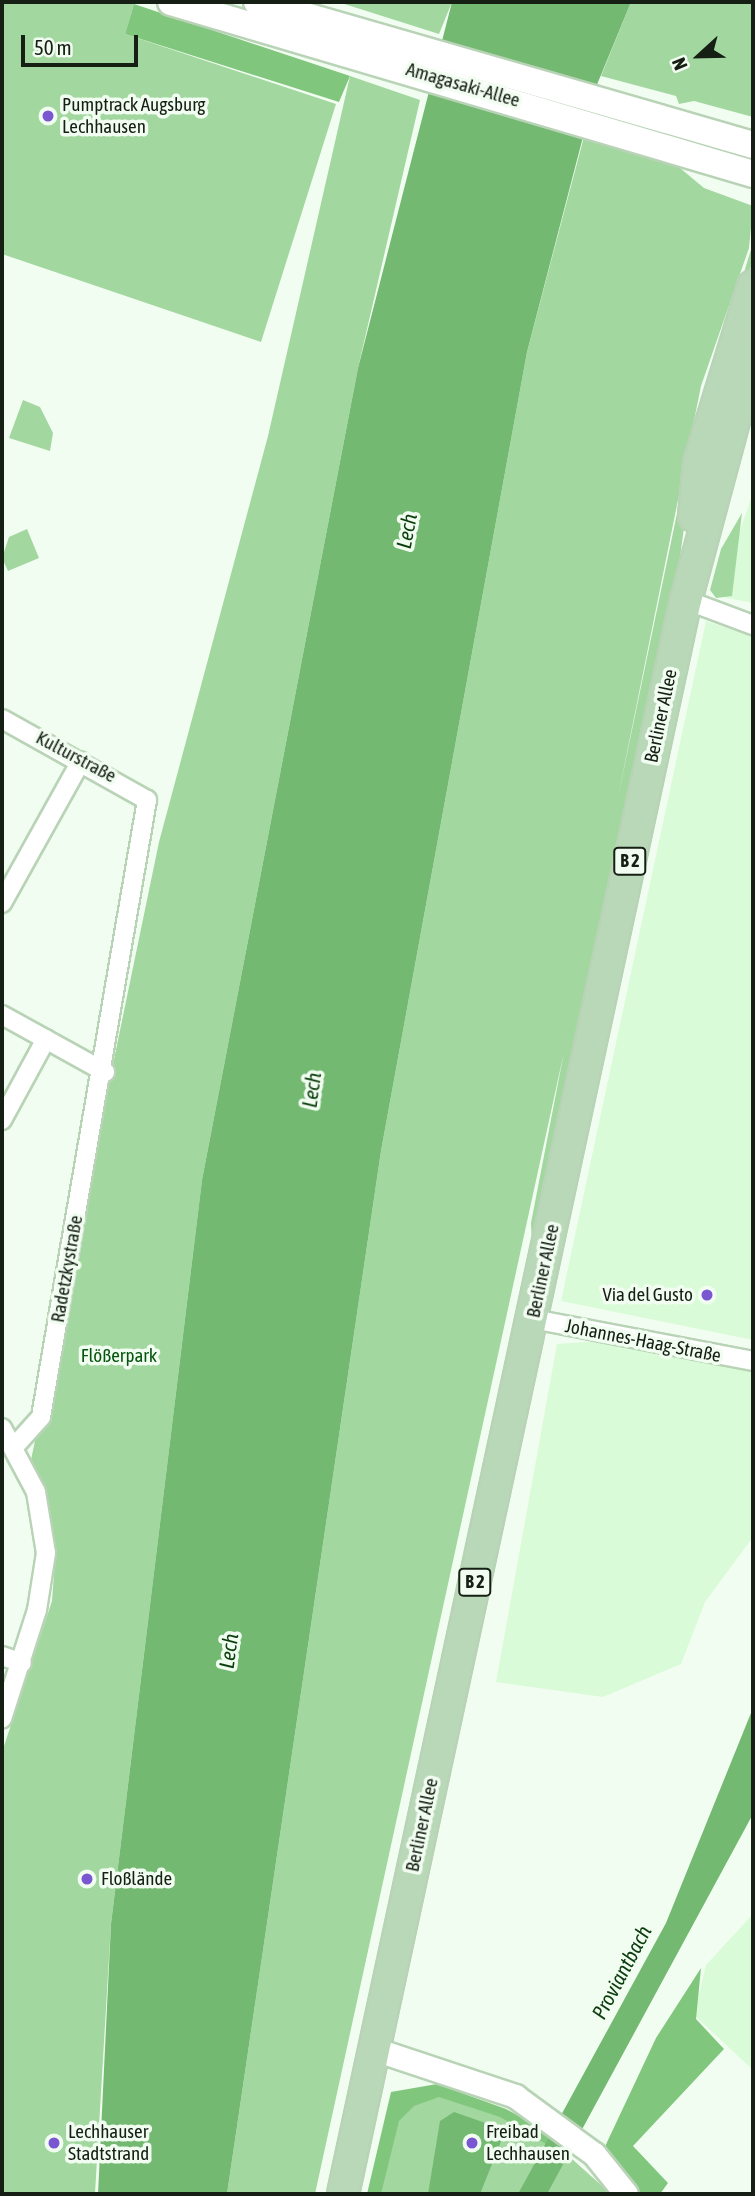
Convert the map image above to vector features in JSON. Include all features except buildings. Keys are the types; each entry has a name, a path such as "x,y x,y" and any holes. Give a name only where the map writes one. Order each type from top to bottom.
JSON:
{"main road":[{"name":"Amagasaki-Allee","path":"171,2 373,48 664,131 753,145"},
{"name":"Amagasaki-Allee","path":"257,2 373,48"},
{"name":"Amagasaki-Allee","path":"664,131 753,174"},
{"path":"687,596 699,463 753,286"},
{"name":"Berliner Allee","path":"343,2194 687,596 753,350"},
{"path":"687,596 735,485 753,424"}],"street":[{"path":"687,596 753,625"},
{"name":"Kulturstraße","path":"2,719 147,800"},
{"path":"2,903 81,761"},
{"name":"Radetzkystraße","path":"14,1447 41,1417 105,1072 147,800"},
{"path":"2,1014 105,1072"},
{"path":"2,1120 46,1039"},
{"name":"Johannes-Haag-Straße","path":"533,1318 753,1361"},
{"path":"2,1427 14,1447 45,1518 41,1593 22,1663 2,1719"},
{"path":"2,1656 22,1663"},
{"path":"374,2049 474,2079 554,2122 579,2142 626,2194"}],"shaded area":[{"path":"134,4 350,76 339,102 125,34"},
{"path":"753,493 753,603 717,596"},
{"path":"706,621 753,637 753,1340 561,1301"},
{"path":"630,1339 753,1361 753,1537 705,1602 681,1664 603,1697 496,1682 557,1344"},
{"path":"753,1914 753,2070 694,2015 706,1965"},
{"path":"701,1968 696,2019 724,2049 633,2146 668,2183 660,2194 638,2194 601,2155 656,2038"},
{"path":"437,2084 506,2109 551,2134 546,2144 500,2117 439,2097 414,2106 399,2121 381,2194 367,2194 391,2092"}],"green space":[{"path":"2,2 134,4 125,34 336,104 261,342 2,254"},
{"path":"338,2 452,2 439,34"},
{"path":"631,2 753,2 753,117 694,101 679,104 676,96 601,76"},
{"name":"Flößerpark","path":"350,76 420,100 358,368 202,1180 111,1924 95,2194 2,2194 2,1752 52,1601 56,1549 31,1460 159,842 268,436"},
{"path":"585,133 668,158 704,188 753,206 749,248 701,386 617,802 691,446 753,243 753,260 692,468 679,565 552,1164 532,1245 531,1223 564,1052 315,2194 227,2194 381,1151 527,352"},
{"path":"23,400 40,407 53,433 50,451 9,438"},
{"path":"742,513 732,596 716,598 710,590 721,549"},
{"path":"27,529 39,558 8,571 2,558 9,537"},
{"name":"Freibad Lechhausen","path":"438,2090 542,2132 611,2194 378,2194 394,2098"}],"water":[{"name":"Lech","path":"452,2 631,2 596,87 527,352 381,1151 227,2194 98,2194 111,1924 202,1180 358,368"},
{"path":"753,1708 753,1814 547,2194 518,2194 666,1923"},
{"path":"454,2112 494,2126 502,2139 480,2194 428,2194 440,2121"}],"place":[{"name":"Pumptrack Augsburg Lechhausen","path":"48,116"},
{"name":"Via del Gusto","path":"707,1295"},
{"name":"Floßlände","path":"87,1879"},
{"name":"Lechhauser Stadtstrand","path":"54,2143"},
{"name":"Freibad Lechhausen","path":"472,2143"}],"water label":[{"name":"Proviantbach","path":"621,1972"}]}
